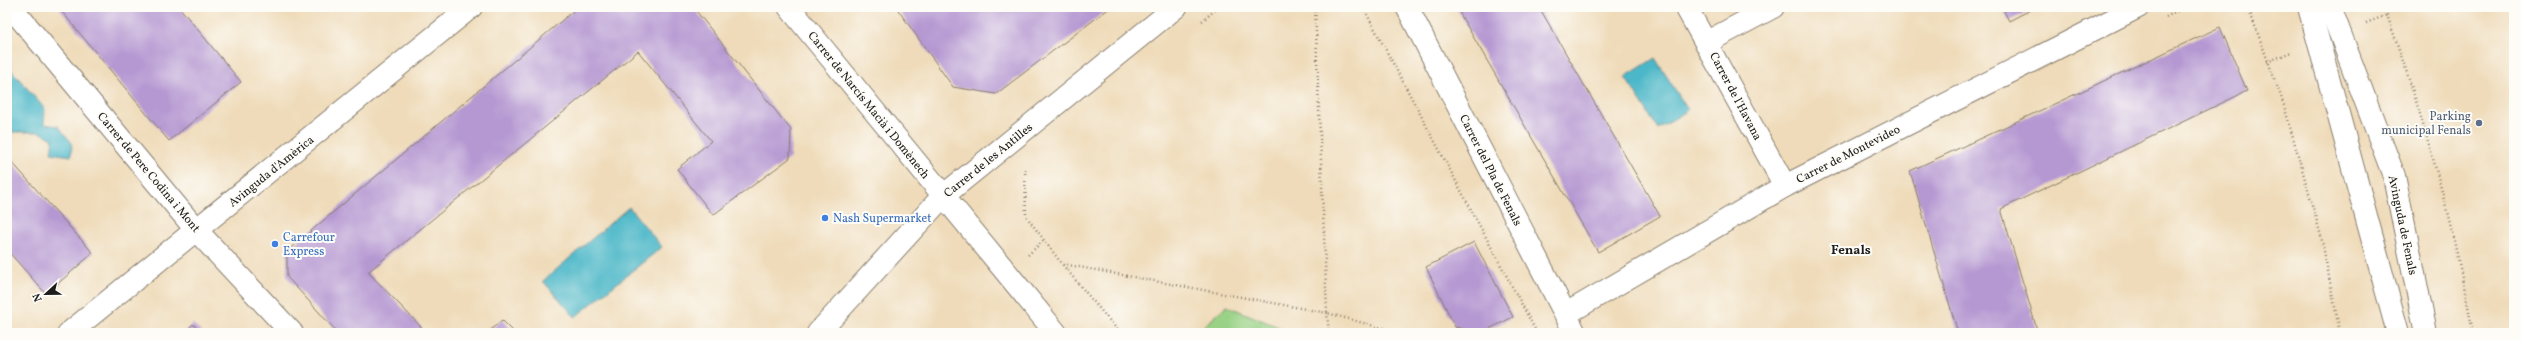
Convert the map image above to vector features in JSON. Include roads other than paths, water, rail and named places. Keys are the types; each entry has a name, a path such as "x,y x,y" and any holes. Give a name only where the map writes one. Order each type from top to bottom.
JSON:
{"street":[{"name":"Carrer de Pere Codina i Mont","path":"11,7 197,231 292,333"},
{"name":"Avinguda d'Amèrica","path":"69,333 197,231 471,7"},
{"name":"Carrer de Narcís Macià i Domènech","path":"789,7 1056,333"},
{"name":"Carrer de les Antilles","path":"818,333 943,196 1176,7"},
{"name":"Carrer del Pla de Fenals","path":"1407,7 1570,324"},
{"name":"Carrer de l'Havana","path":"1686,7 1707,42 1785,186"},
{"path":"1707,42 1773,7"},
{"name":"Carrer de Montevideo","path":"1570,324 1785,186 2138,7"},
{"path":"2309,7 2398,333"},
{"name":"Avinguda de Fenals","path":"2330,7 2394,176 2426,333"}],"water":[{"path":"1655,58 1688,110 1658,129 1625,77"},
{"path":"7,65 45,109 44,124 58,126 72,143 71,156 51,153 53,139 40,132 7,132"},
{"path":"629,207 662,247 575,317 543,281"}],"place":[{"name":"Parking municipal Fenals","path":"2479,123"},
{"name":"Nash Supermarket","path":"825,218"},
{"name":"Carrefour Express","path":"275,244"}],"district":[{"name":"Fenals","path":"1851,249"}]}
